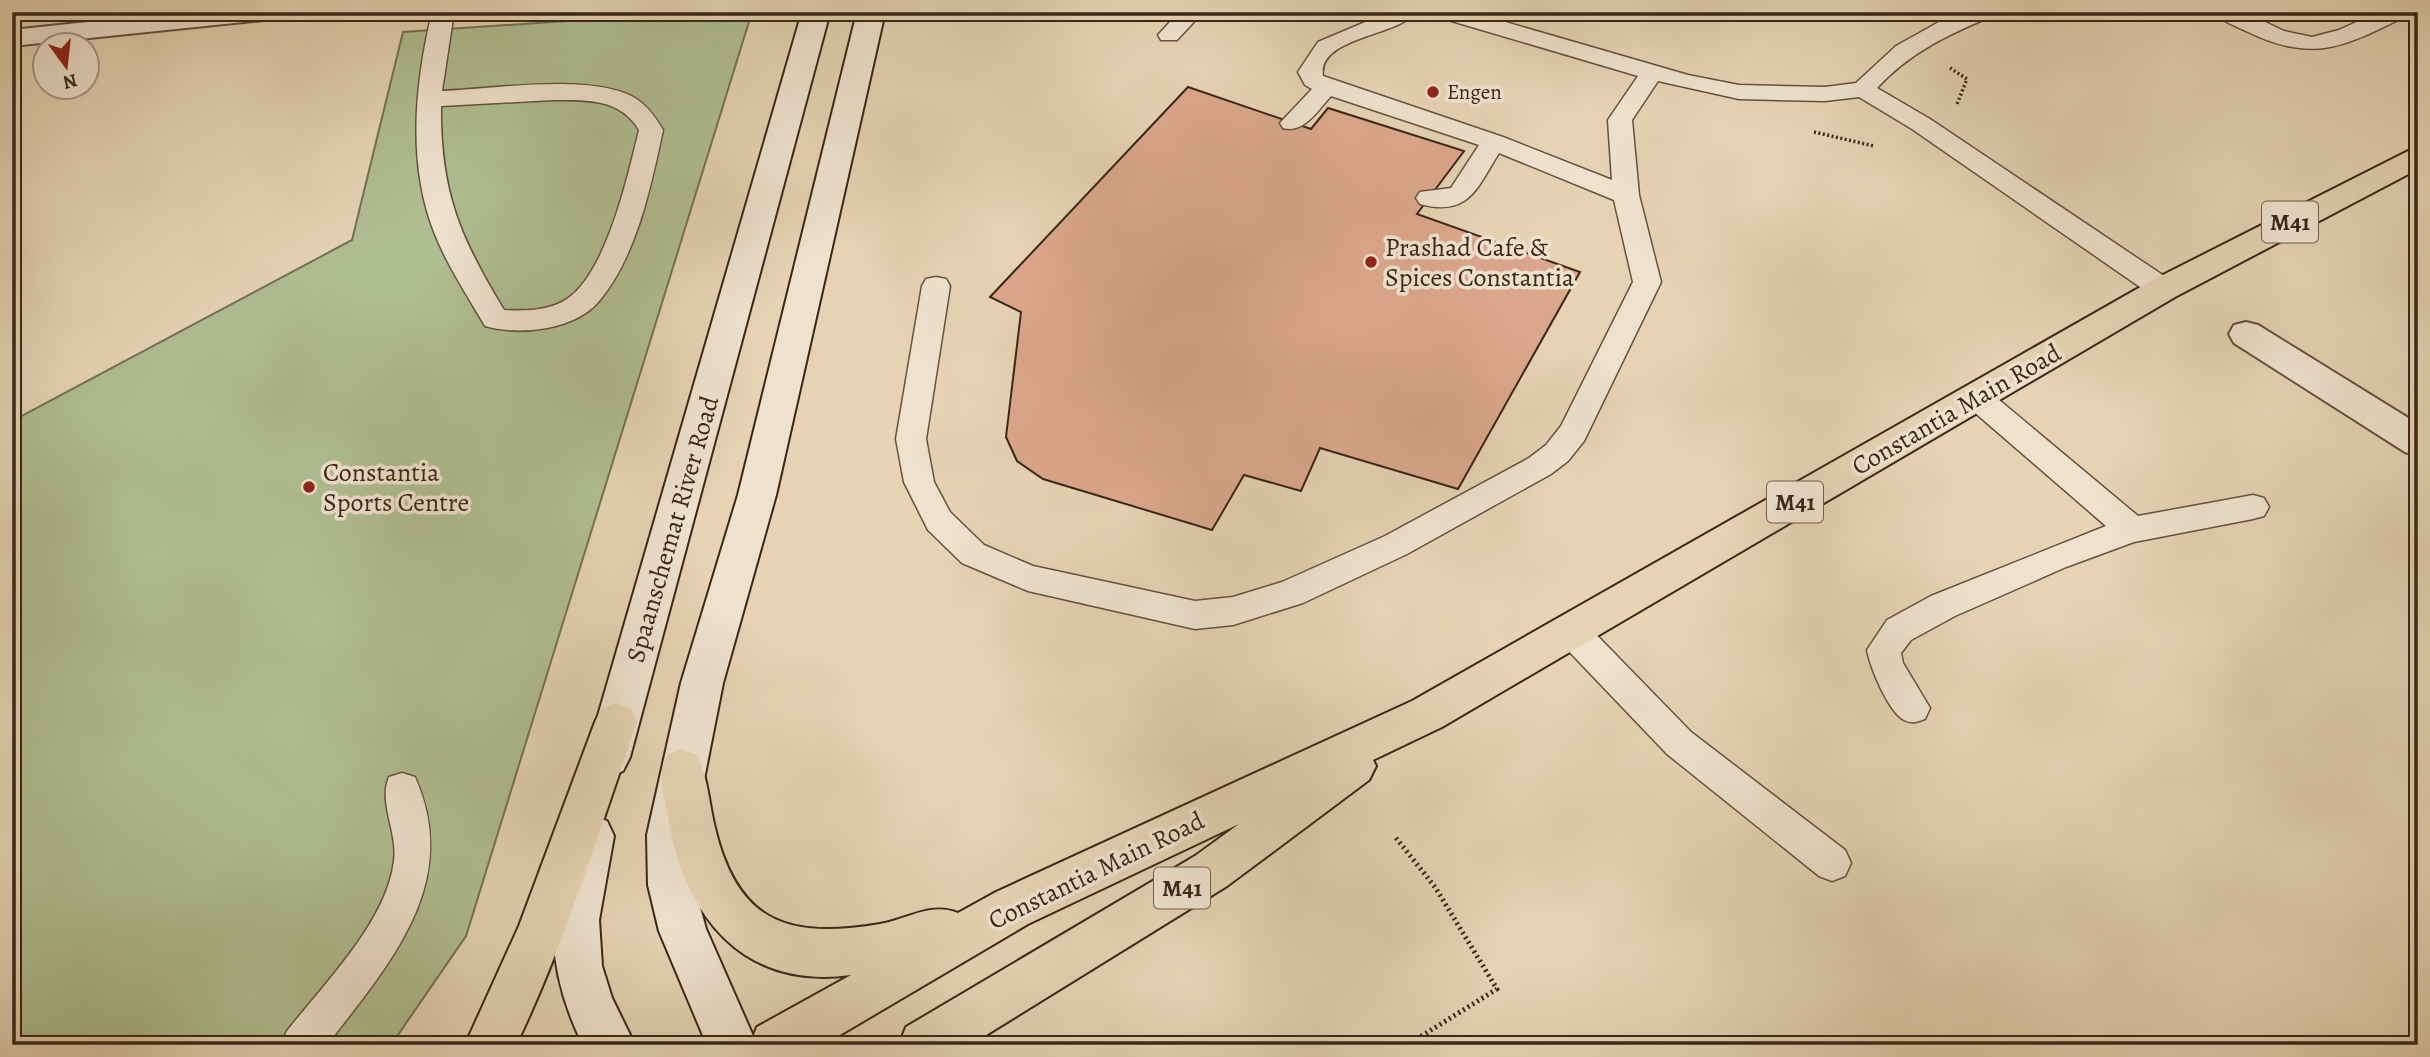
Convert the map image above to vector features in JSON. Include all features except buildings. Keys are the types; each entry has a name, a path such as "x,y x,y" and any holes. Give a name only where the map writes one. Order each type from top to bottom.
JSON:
{"main road":[{"path":"12,38 264,12"},
{"name":"Spaanschemat River Road","path":"610,1045 580,984 573,933 575,913 616,722 715,381 816,12"},
{"path":"732,1045 683,931 671,885 670,835 702,683 757,495 871,12"},
{"name":"Constantia Main Road","path":"775,1045 1012,908 1427,714 2163,289 2418,156"},
{"path":"2246,334 2418,442"},
{"name":"Constantia Main Road","path":"924,1045 1211,871 1427,714"},
{"path":"490,1045 513,998 542,925 616,722"},
{"path":"682,769 692,840 714,891 733,917 748,931 780,948 807,954 857,953 913,940 1012,908"}],"lane":[{"path":"428,99 574,94 614,97 641,112 651,130 645,159 598,287 579,305 548,318 523,322 495,318 460,261 438,204 428,99 430,71 443,12"},
{"path":"1169,35 1192,12"},
{"path":"1405,12 1333,41 1313,64 1310,72 1313,80 1494,142 1626,195"},
{"path":"1446,12 1652,72 1739,92 1825,94 1863,89 1921,124 2163,289"},
{"path":"1863,89 1882,67 1912,43 1982,12"},
{"path":"2227,12 2266,34 2298,44 2321,44 2343,39 2396,12"},
{"path":"936,286 911,439 919,482 939,521 973,554 1028,578 1195,615 1233,611 1291,593 1395,545 1540,466 1557,453 1573,433 1647,282 1626,195 1620,120 1652,72"},
{"path":"1292,123 1327,87"},
{"path":"1429,198 1452,198 1460,194 1494,142"},
{"path":"1976,397 2132,530"},
{"path":"1913,708 1887,667 1884,650 1899,630 1943,606 2132,530 2253,507"},
{"path":"1571,631 1679,743 1832,863"},
{"path":"301,1045 368,957 404,896 413,861 411,828 402,789"}],"path":[{"path":"1946,65 1967,79 1956,107"},
{"path":"1396,838 1435,887 1497,989 1408,1045"}],"green space":[{"name":"Constantia Sports Centre","path":"700,12 752,12 466,936 391,1045 12,1045 12,421 352,240 403,32"}],"place":[{"name":"Engen","path":"1433,92"},
{"name":"Prashad Cafe & Spices Constantia","path":"1371,262"},
{"name":"Constantia Sports Centre","path":"309,487"}]}
